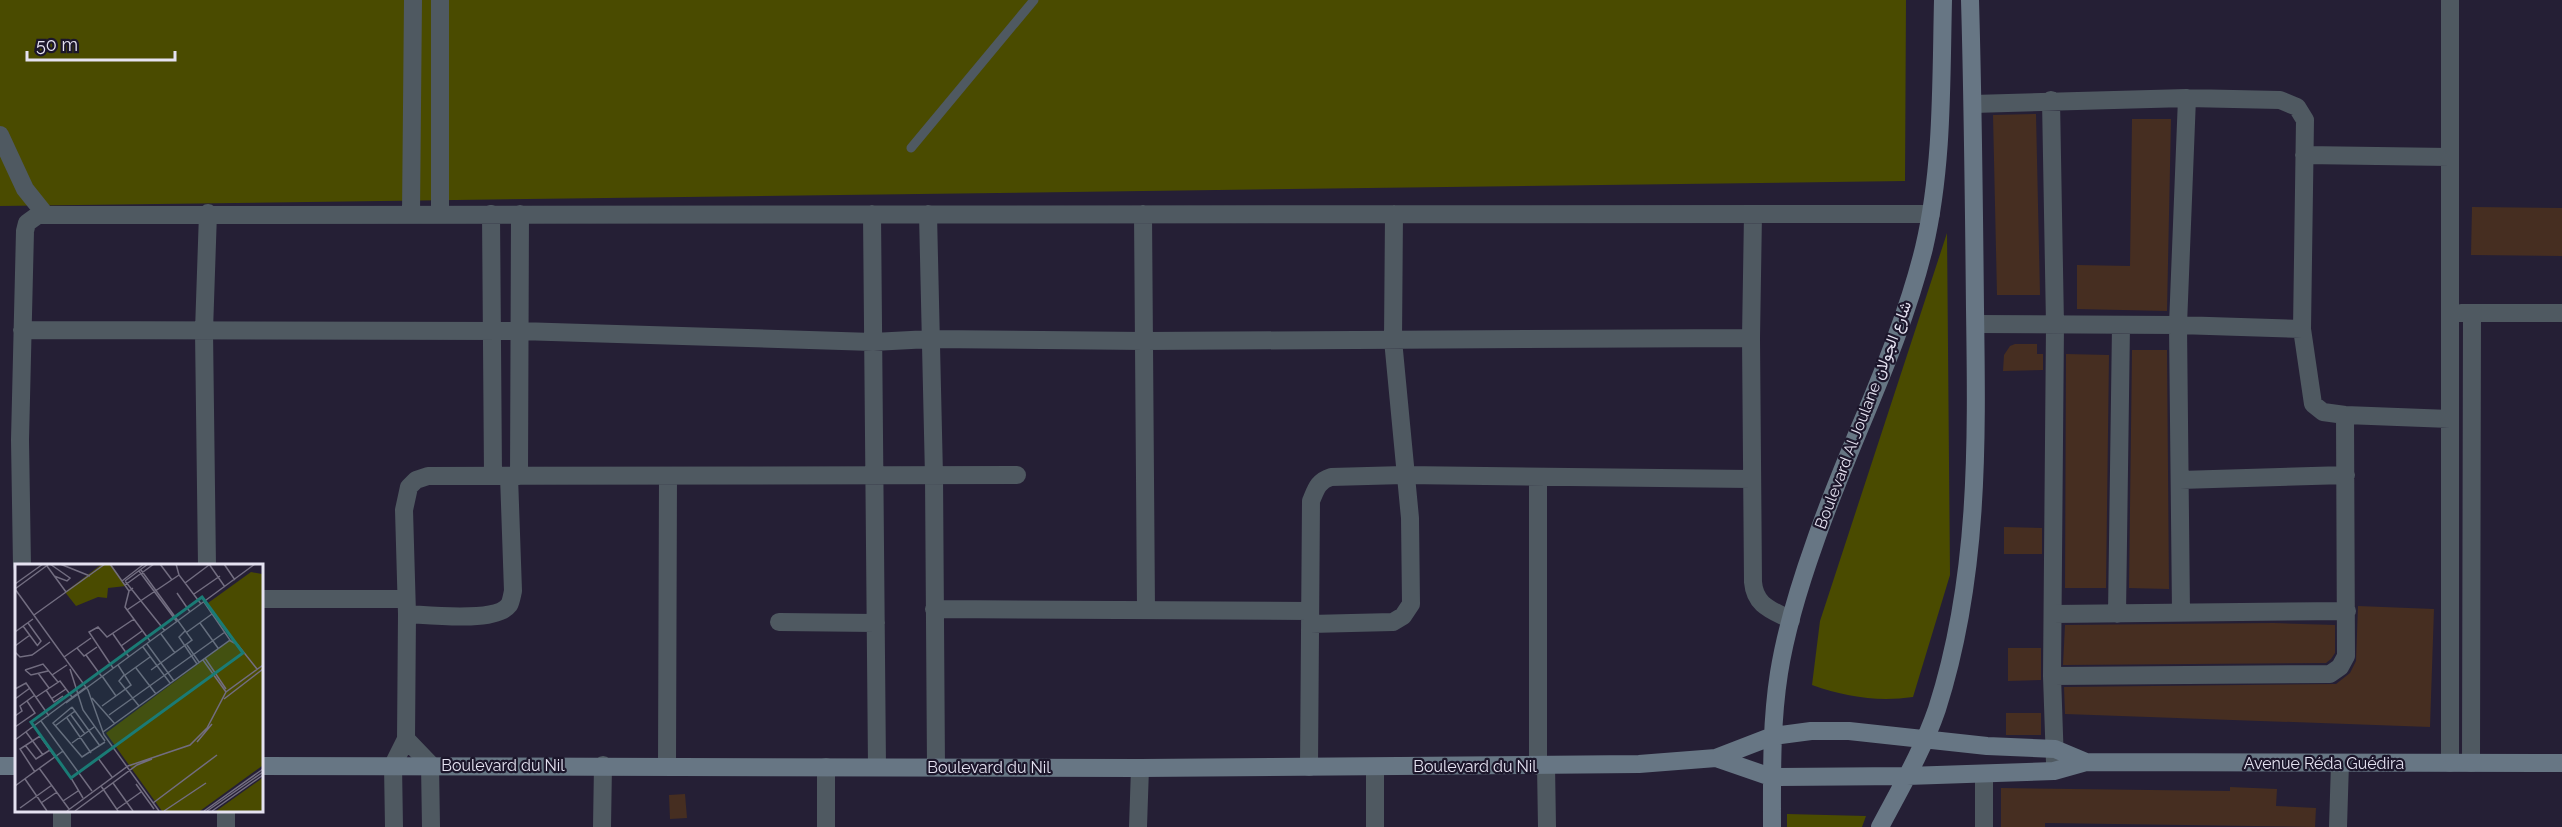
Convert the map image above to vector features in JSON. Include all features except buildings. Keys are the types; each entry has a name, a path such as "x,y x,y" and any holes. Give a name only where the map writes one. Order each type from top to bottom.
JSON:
{"street":[{"path":"411,214 413,0"},
{"path":"440,0 440,214"},
{"name":"Boulevard Al Joulane شارع الجولان","path":"1772,827 1773,736 1779,674 1791,620 1815,542 1902,317 1924,249 1931,214 1939,143 1943,0"},
{"path":"1880,827 1907,776 1938,706 1955,640 1971,545 1977,454 1970,0"},
{"path":"2450,0 2450,763"},
{"path":"1973,104 2051,100 2187,98 2280,100 2297,107 2305,120 2302,329 2313,404 2323,412 2345,415 2450,419"},
{"path":"2181,613 2178,325 2187,98"},
{"path":"2051,100 2055,325 2052,676 2054,771"},
{"path":"0,135 7,161 45,214"},
{"path":"2304,155 2450,157"},
{"path":"207,564 204,331 208,213"},
{"path":"22,564 22,330 25,231 32,217 45,214 1931,214"},
{"path":"262,599 407,607 483,616 499,613 508,605 513,591 507,476 493,331 491,214"},
{"path":"507,476 519,331 520,214"},
{"path":"872,214 877,767"},
{"path":"928,214 934,476 936,767"},
{"path":"1143,214 1146,610"},
{"path":"934,609 1146,610 1393,621 1403,616 1411,604 1410,518 1404,475 1393,340 1394,214"},
{"path":"1753,214 1751,479 1754,595 1762,605 1791,620"},
{"path":"2451,313 2562,313"},
{"path":"2471,763 2472,313"},
{"path":"1976,324 2178,325 2302,329"},
{"path":"2117,614 2121,325"},
{"path":"22,330 519,331 873,342 930,339 1144,341 1751,338"},
{"path":"2052,676 2330,674 2340,667 2346,656 2347,611 2345,415"},
{"path":"394,827 393,765 406,739 407,607 404,510 409,487 416,480 428,476 1017,475"},
{"path":"1309,767 1311,501 1317,485 1331,477 1404,475 1751,479"},
{"path":"2180,480 2346,475"},
{"path":"667,766 668,477"},
{"path":"1538,478 1542,766 1547,827"},
{"path":"2053,614 2347,611"},
{"path":"779,622 876,623"},
{"name":"Avenue Réda Guédira","path":"1773,736 1811,731 1849,731 1987,746 2055,749 2086,762"},
{"name":"Boulevard du Nil","path":"262,766 430,764 1140,768 1542,766 1639,764 1716,758 1773,736"},
{"path":"406,739 430,764 431,827"},
{"name":"Boulevard du Nil","path":"1716,758 1771,777"},
{"name":"Avenue Réda Guédira","path":"1771,777 1907,776 2054,771 2086,762 2562,763"},
{"path":"2338,827 2340,763"},
{"path":"602,827 603,765"},
{"path":"1375,766 1375,827"},
{"path":"826,767 826,827"},
{"path":"1138,827 1140,768"},
{"path":"1984,774 1984,827"}],"lane":[{"path":"911,148 1034,0"}],"shaded area":[{"path":"0,0 1906,0 1905,181 0,206"},
{"path":"1947,233 1950,575 1913,697 1875,699 1837,693 1812,685 1820,621"},
{"path":"1787,814 1866,816 1862,827 1787,827"}]}
